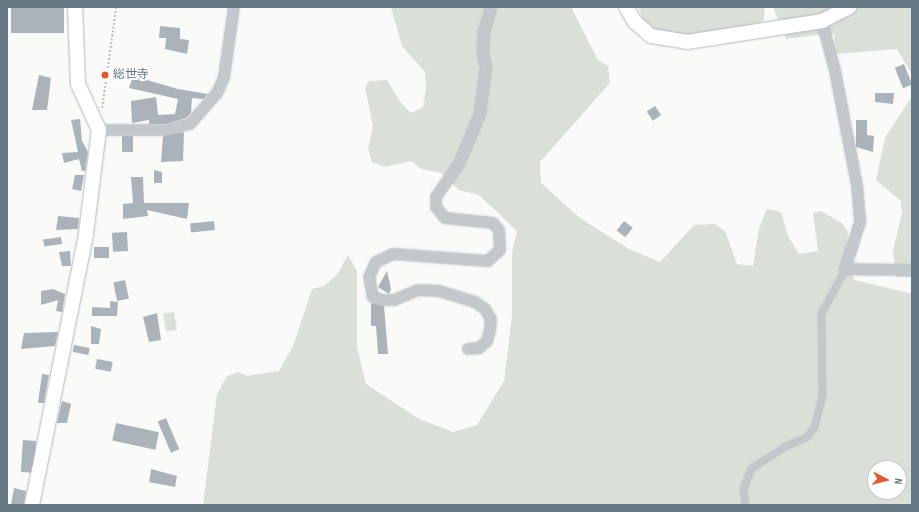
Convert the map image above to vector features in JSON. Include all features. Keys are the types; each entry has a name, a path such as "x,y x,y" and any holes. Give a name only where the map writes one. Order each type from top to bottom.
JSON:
{"street":[{"path":"32,505 86,234 99,130 78,84 76,7"},
{"path":"99,130 167,130 190,124 217,93 224,78 234,7"},
{"path":"468,349 480,348 487,341 491,319 485,309 475,302 439,290 418,290 394,300 381,300 373,297 369,277 376,262 393,254 488,261 500,250 499,230 493,223 445,218 436,207 436,197 459,164 480,114 486,67 483,55 484,32 491,7"},
{"path":"626,7 643,30 661,40 672,41 704,40 822,21 850,7"},
{"path":"822,21 835,71 857,185 860,222 845,269 894,272 912,270"}],"lane":[{"path":"745,505 743,488 751,468 785,446 806,437 814,427 822,396 821,313 845,269"}],"path":[{"path":"99,130 116,7"}],"shaded area":[{"path":"391,7 571,7 598,60 608,66 610,83 540,162 541,183 580,218 629,249 660,262 694,225 715,224 725,231 737,264 753,266 759,228 767,209 781,212 788,236 799,254 818,251 813,213 821,211 842,223 848,232 845,264 855,280 912,294 912,505 203,505 217,394 227,376 238,372 247,376 279,371 293,346 312,289 324,286 337,275 348,255 357,271 357,347 366,384 419,419 453,432 477,425 504,381 512,317 512,252 517,231 479,195 459,190 441,173 421,169 411,161 386,167 372,162 368,149 373,126 365,88 369,81 387,80 401,103 411,113 423,107 426,89 425,72 402,46"},
{"path":"638,7 765,7 764,20 752,28 675,36 659,33 646,25"},
{"path":"773,7 912,7 912,74 897,49 836,54 834,33 786,39"},
{"path":"912,96 912,277 897,277 893,251 902,213 901,201 876,180 885,138"},
{"path":"174,312 177,330 166,331 163,314"}],"building":[{"path":"11,7 64,7 64,33 11,33"},
{"path":"160,26 180,28 180,39 189,40 187,54 165,49 166,38 159,38"},
{"path":"904,64 912,84 903,88 895,68"},
{"path":"39,75 51,78 47,110 32,110"},
{"path":"133,76 178,89 208,94 203,99 192,98 191,113 186,118 166,124 149,124 149,120 132,123 131,101 156,97 158,115 175,114 178,99 129,88"},
{"path":"875,93 894,93 893,104 875,102"},
{"path":"655,106 661,115 653,121 647,112"},
{"path":"80,119 82,141 88,152 85,171 82,171 79,159 64,163 62,153 78,152 71,120"},
{"path":"856,120 867,120 867,135 874,136 873,152 856,147"},
{"path":"184,132 183,161 161,162 163,136"},
{"path":"122,136 133,136 133,152 122,152"},
{"path":"154,170 162,172 162,183 154,183"},
{"path":"75,175 84,175 81,191 72,189"},
{"path":"131,177 143,177 144,203 189,203 187,219 147,210 148,216 123,219 123,204 133,203"},
{"path":"58,216 79,218 78,229 56,230"},
{"path":"214,221 215,230 191,232 190,224"},
{"path":"624,221 633,228 625,237 617,230"},
{"path":"127,232 128,251 113,252 112,233"},
{"path":"61,237 62,244 44,246 43,240"},
{"path":"94,247 109,247 109,258 94,258"},
{"path":"70,251 71,266 62,266 59,252"},
{"path":"387,271 391,289 389,294 378,287"},
{"path":"125,280 129,299 117,301 113,282"},
{"path":"53,289 65,294 62,312 56,311 58,300 41,305 41,291"},
{"path":"110,301 118,302 117,316 92,316 92,307 110,308"},
{"path":"371,303 384,306 388,354 378,354 376,326 371,326"},
{"path":"157,313 161,340 149,342 143,317"},
{"path":"91,326 101,329 99,344 91,344"},
{"path":"58,332 55,346 21,349 24,333"},
{"path":"74,345 90,348 88,355 73,352"},
{"path":"97,359 113,362 111,372 95,369"},
{"path":"42,374 49,375 44,403 38,403"},
{"path":"62,401 71,404 67,423 57,423"},
{"path":"166,418 179,449 171,453 158,422"},
{"path":"116,423 159,432 155,450 112,441"},
{"path":"23,440 36,441 34,473 21,472"},
{"path":"151,469 177,476 175,487 149,482"},
{"path":"14,488 26,491 24,505 11,505"}],"place":[{"name":"総世寺","path":"105,75"}]}
